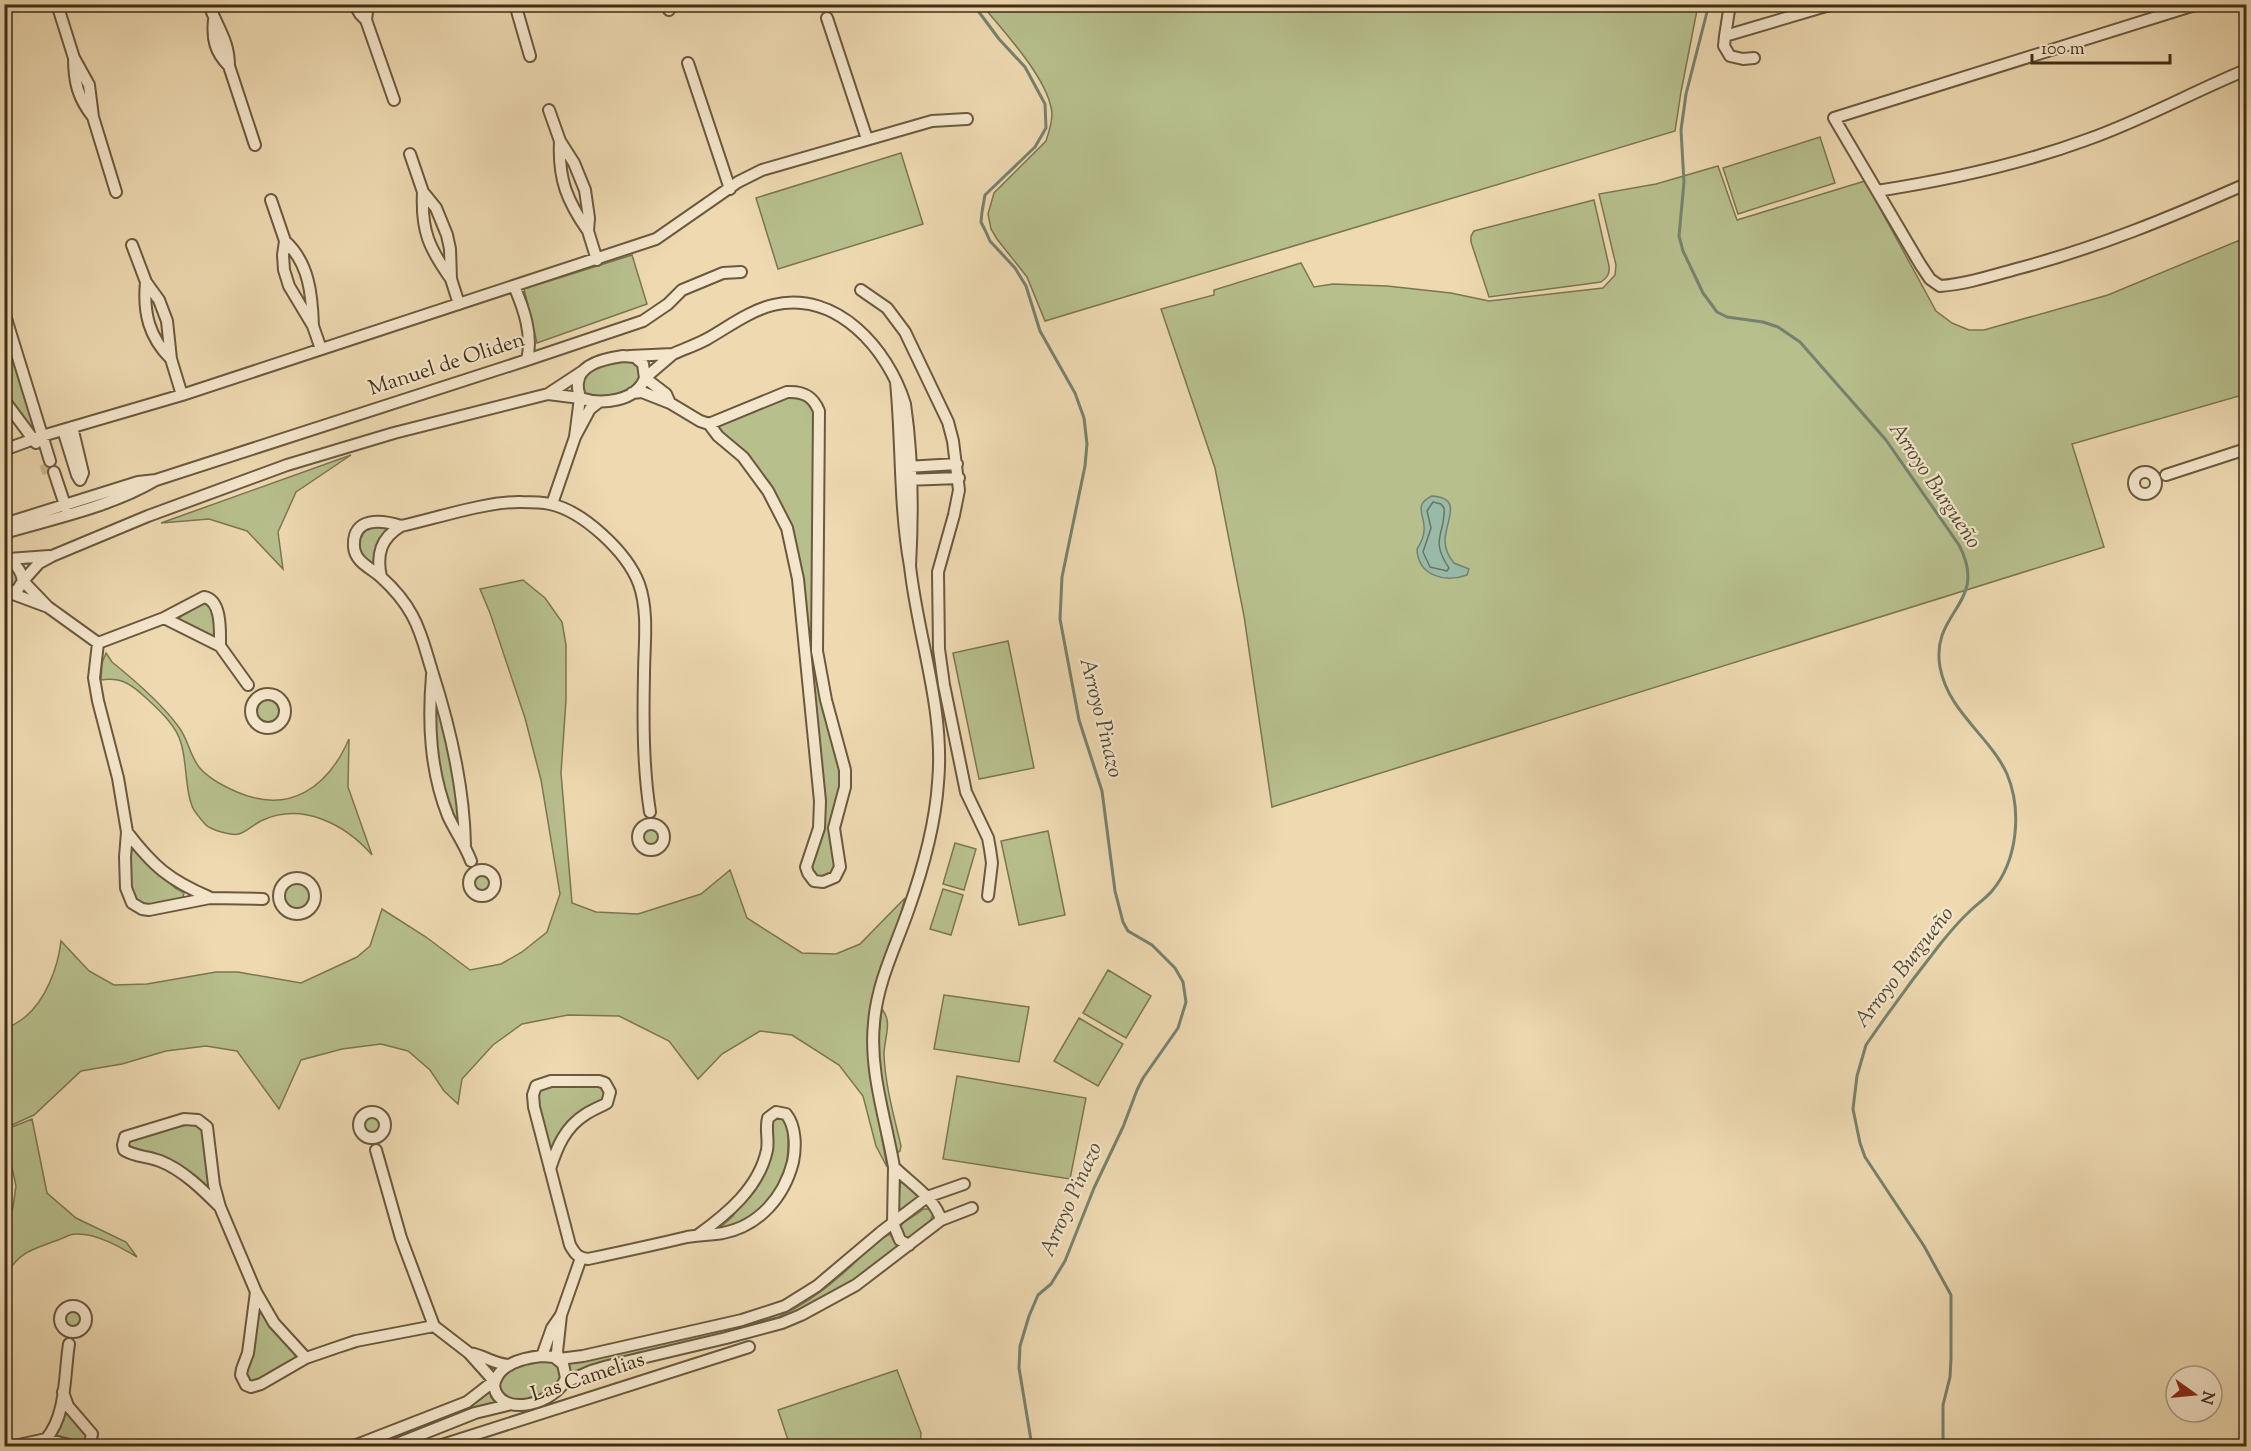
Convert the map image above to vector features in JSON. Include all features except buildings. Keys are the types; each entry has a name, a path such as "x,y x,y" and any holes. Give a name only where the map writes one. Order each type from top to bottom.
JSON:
{"street":[{"path":"57,4 74,58 89,85 93,117 116,192"},
{"path":"209,4 214,20 214,43 219,54 229,66 255,145"},
{"path":"354,4 366,20 394,100"},
{"path":"366,20 368,4"},
{"path":"515,4 530,56"},
{"path":"1730,4 1725,46 1730,56 1743,59 1754,58"},
{"path":"1725,36 1813,7 1833,4"},
{"path":"2198,4 1834,118 1930,279 1940,286 1991,276 2102,244 2247,184"},
{"path":"827,18 867,139"},
{"path":"688,63 730,189"},
{"path":"1877,191 1955,178 2071,146 2247,70"},
{"path":"549,110 560,141 574,163 585,190 589,218 588,231"},
{"path":"4,450 38,437 182,395 656,239 762,170 932,121 967,119"},
{"path":"560,141 561,176 565,192 588,231 597,260"},
{"path":"410,154 423,192 423,222 426,237 451,279 459,304"},
{"path":"423,192 436,208 447,235 451,279"},
{"path":"271,200 285,241 284,270 289,286 313,326 321,349"},
{"path":"285,241 295,250 308,281 312,297 313,326"},
{"path":"132,245 146,282 159,300 168,321 171,359 182,395"},
{"name":"Manuel de Oliden","path":"4,533 64,510 137,491 156,480 643,321 668,304 682,290 723,273 741,272"},
{"path":"146,282 145,309 148,325 153,338 171,359"},
{"path":"514,286 523,308 528,332 527,360"},
{"path":"861,290 887,308 905,332 948,422 957,464 958,502 938,572 939,649 966,792 988,838 992,863 988,896"},
{"path":"632,393 644,382 645,378 673,354 762,309 782,304 805,305 829,311 860,330 876,348 896,382 905,404 908,479 906,541 936,709 940,764 932,832 907,913 883,976 874,1022 873,1052 894,1167 894,1223 900,1240 909,1245"},
{"path":"4,312 38,437 38,446 49,468 64,510"},
{"path":"48,607 9,596 39,563 147,516 287,465 394,433 548,394 601,361 630,356 673,354"},
{"path":"630,356 643,364 645,378 666,394 670,403"},
{"path":"575,437 580,398 578,384 583,371"},
{"path":"548,394 599,402 642,392 670,403 709,424 718,436 743,457 773,501 787,528 798,579 820,809 819,828 806,867 814,881 823,882 835,877 840,867 834,828 846,779 843,759 822,684 818,651 821,421 816,403 805,394 787,392 709,424"},
{"path":"4,400 38,437"},
{"path":"552,504 575,437 590,409 599,402"},
{"path":"68,428 83,474 80,480 83,504"},
{"path":"2166,475 2151,492 2144,494 2137,491 2133,485 2134,477 2140,472 2166,475 2247,450"},
{"path":"907,467 957,464"},
{"path":"2150,473 2155,479 2155,486"},
{"path":"908,479 958,478"},
{"path":"381,577 378,565 380,550 387,536 401,525 509,502 552,504 601,533 620,552 639,585 644,619 643,731 650,812 663,832 663,842 658,849 649,850 641,846 638,838 650,812"},
{"name":"Manuel de Oliden","path":"4,524 64,510"},
{"path":"401,525 382,520 368,523 358,531 354,547 356,553 368,567 381,577 411,613 424,644 451,736 465,827 465,845"},
{"path":"5,559 52,556"},
{"path":"5,559 18,568 23,581 48,607 98,643"},
{"path":"98,643 164,618 199,598 208,597 215,603 217,610 220,646"},
{"path":"164,618 220,646 249,685 267,694"},
{"path":"98,643 94,667 95,688 116,766 127,832 125,857 128,896 137,907 149,910 210,898 263,900 282,907 292,914 304,912 315,898 311,886 302,879 289,880 263,900"},
{"path":"805,652 818,651"},
{"path":"432,672 429,717 434,764 449,817 471,861 469,885 477,895 486,896 493,890 495,882 491,874 471,861"},
{"path":"249,685 252,717 259,726 270,729 281,724 286,713 283,701 273,694 258,697 252,705"},
{"path":"643,826 650,824 657,826"},
{"path":"127,832 163,873 176,882 210,898"},
{"path":"471,876 476,871 483,870"},
{"path":"281,888 279,898 282,907"},
{"path":"550,1169 559,1144 570,1127 586,1114 607,1103 610,1092 604,1083 599,1081 551,1081 536,1086 533,1095 534,1107 550,1169 570,1245 575,1253 581,1258 588,1259 698,1235 722,1233 750,1224 770,1207 786,1184 794,1157 794,1133 786,1114 776,1112 768,1118 767,1152 752,1185 726,1213 698,1235"},
{"path":"376,1150 385,1128 384,1119 373,1112 364,1115 360,1122 360,1131 376,1150 401,1238 434,1326 469,1353 494,1381 498,1398 508,1405"},
{"path":"220,1207 179,1172 166,1164 124,1150 125,1137 184,1119 203,1122 209,1134 214,1185 220,1207 256,1292 274,1323 306,1358"},
{"path":"367,1138 374,1139 381,1136"},
{"path":"894,1167 927,1197 941,1220"},
{"path":"354,1446 457,1407 485,1390 500,1372 510,1365 529,1357 549,1355 559,1359 583,1356 742,1320 785,1306 824,1280 927,1197 964,1184"},
{"path":"392,1446 475,1413 542,1400 552,1395 564,1383 591,1371 782,1323 856,1285 941,1220 972,1208"},
{"path":"564,1383 566,1371 557,1352 561,1315 581,1258"},
{"path":"256,1292 248,1353 241,1375 246,1385 251,1387 261,1384 306,1358 356,1341 434,1326"},
{"path":"46,1439 56,1424 69,1344 60,1321 61,1312 73,1305 81,1308 86,1316 85,1325 69,1344"},
{"path":"542,1356 552,1328 561,1315"},
{"path":"64,1329 71,1332 78,1331"},
{"name":"Las Camelias","path":"439,1446 749,1347"},
{"path":"469,1353 480,1354 501,1365 510,1365"},
{"path":"63,1392 69,1406 92,1434 90,1443 85,1446"},
{"path":"14,1446 46,1439 73,1446"}],"green space":[{"path":"982,5 1698,5 1675,131 1045,321 1027,277 997,239 991,229 988,214 994,193 1046,141 1052,114 1049,101 1035,71"},
{"path":"1820,137 1835,183 1738,214 1723,168"},
{"path":"901,153 923,224 778,269 756,198"},
{"path":"1718,166 1737,220 1865,181 1936,311 1952,323 1969,330 1984,330 2108,295 2240,240 2246,258 2246,394 2072,444 2104,547 1272,807 1244,616 1215,468 1161,309 1214,295 1214,290 1301,263 1314,287 1333,284 1387,286 1451,293 1489,301 1603,288 1615,275 1616,265 1599,194 1656,184"},
{"path":"1594,200 1609,266 1605,279 1601,282 1489,297 1471,242 1474,231"},
{"path":"632,255 647,304 537,343 524,289"},
{"path":"4,311 36,432 33,433 5,400"},
{"path":"614,361 627,361 638,365 641,378 629,390 616,396 584,395 582,389 585,376"},
{"path":"797,396 810,405 816,420 812,648 809,647 800,563 794,535 719,427 722,423 784,398"},
{"path":"351,455 296,492 278,532 283,569 247,531 209,519 161,523"},
{"path":"371,525 391,528 375,569 361,552 358,542 360,536"},
{"path":"4,565 10,566 18,576 12,589 4,594"},
{"path":"523,580 545,598 562,622 566,645 566,700 561,773 572,903 596,912 638,914 701,894 730,870 747,918 802,953 836,954 860,944 905,898 870,1023 869,1067 887,1167 876,1146 863,1096 839,1065 792,1035 760,1031 722,1054 698,1079 669,1041 619,1016 568,1015 522,1024 493,1045 462,1079 458,1104 444,1091 430,1070 408,1051 381,1044 342,1049 301,1060 279,1109 237,1051 206,1046 166,1051 122,1064 81,1071 34,1115 12,1125 5,1124 5,1030 25,1017 39,1002 54,972 61,941 89,971 114,985 147,984 216,972 238,972 301,983 357,957 370,946 382,909 426,937 470,970 501,964 522,952 547,932 560,894 541,780 525,718 480,589"},
{"path":"204,602 212,606 216,634 213,637 180,622 180,617"},
{"path":"1008,641 1034,768 979,779 953,653"},
{"path":"106,653 112,662 164,709 181,731 203,771 237,792 256,798 274,800 290,798 305,792 330,771 349,739 348,787 372,855 350,834 337,826 308,815 278,815 263,820 239,834 221,832 208,826 192,806 179,736 171,724 140,692 120,681 101,680 102,663"},
{"path":"812,658 816,659 842,774 830,838 836,864 832,876 819,877 813,874 811,863 824,828"},
{"path":"436,696 448,742 461,831 446,802 432,730"},
{"path":"269,698 278,702 282,711 278,720 269,724 260,720 256,711 260,702"},
{"path":"651,827 658,830 661,837 658,844 651,847 644,844 641,837 644,830"},
{"path":"1048,831 1065,915 1019,925 1001,841"},
{"path":"955,843 976,849 964,890 943,884"},
{"path":"134,849 149,866 184,893 182,900 146,907 131,898 130,851"},
{"path":"482,873 489,876 492,883 489,890 482,893 475,890 472,883 475,876"},
{"path":"297,884 306,888 310,897 306,906 297,910 288,906 284,897 288,888"},
{"path":"943,889 963,895 951,935 930,929"},
{"path":"1108,970 1151,996 1126,1038 1083,1013"},
{"path":"944,995 1029,1007 1019,1062 934,1049"},
{"path":"882,1009 887,1019 884,1054 886,1077 901,1146 897,1153 880,1071 878,1041"},
{"path":"1079,1018 1123,1044 1098,1086 1054,1061"},
{"path":"957,1076 1086,1098 1070,1179 943,1159"},
{"path":"546,1086 595,1086 605,1091 595,1107 564,1129 552,1151 549,1151 537,1096 539,1089"},
{"path":"372,1116 379,1119 382,1126 379,1133 372,1136 365,1133 362,1126 365,1119"},
{"path":"773,1117 781,1117 788,1131 787,1158 782,1179 771,1199 756,1215 721,1231 721,1227 733,1216 757,1181 769,1122"},
{"path":"32,1119 47,1193 76,1218 126,1242 137,1257 100,1238 73,1234 28,1252 16,1261 5,1276 5,1231 13,1207 16,1186 5,1149 5,1127 12,1127"},
{"path":"192,1124 199,1127 204,1134 209,1188 207,1190 129,1149 127,1145 130,1139"},
{"path":"902,1182 918,1197 898,1212 900,1184"},
{"path":"924,1209 929,1209 933,1213 927,1225 908,1238 903,1236 900,1229 902,1224"},
{"path":"890,1234 898,1248 839,1290 801,1310 773,1321 598,1364 570,1374 568,1362 593,1359 778,1317 794,1309 833,1282 876,1243"},
{"path":"73,1309 80,1312 83,1319 80,1326 73,1329 66,1326 63,1319 66,1312"},
{"path":"256,1311 260,1312 295,1354 296,1359 266,1377 250,1383 245,1371"},
{"path":"539,1358 558,1364 560,1375 558,1383 552,1390 535,1398 505,1401 497,1384 507,1370"},
{"path":"897,1370 921,1433 920,1446 790,1446 778,1410"},
{"path":"491,1391 491,1397 495,1402 492,1404 381,1446 366,1446 447,1417 478,1401"},
{"path":"65,1409 87,1437 86,1442 81,1446 55,1438"}],"water":[{"path":"1432,496 1448,501 1450,512 1446,547 1454,563 1469,569 1467,575 1442,577 1434,575 1422,566 1417,549 1424,530 1421,507"}],"waterway":[{"name":"Arroyo Pinazo","path":"973,4 999,39 1025,67 1045,104 1046,128 1035,147 985,195 981,222 990,241 1015,268 1026,286 1040,331 1075,393 1084,418 1087,444 1085,466 1062,577 1060,619 1079,720 1102,791 1115,891 1123,922 1128,931 1152,945 1175,968 1183,982 1186,1002 1178,1028 1137,1090 1065,1261 1051,1284 1038,1295 1029,1316 1020,1346 1019,1368 1032,1446"},
{"name":"Arroyo Burgueño","path":"1707,4 1707,12 1686,94 1681,130 1684,182 1679,236 1683,251 1703,293 1717,312 1727,317 1763,322 1778,327 1800,342 1886,440 1959,545 1967,565 1968,581 1964,595 1943,633 1939,648 1940,667 1944,683 1960,711 2000,760 2012,788 2015,803 2015,834 2012,850 2001,879 1941,943 1866,1045 1857,1076 1853,1109 1865,1157 1924,1246 1951,1295 1951,1359 1950,1377 1943,1405 1943,1446"}],"tunnel":[{"path":"44,464 48,475"}]}
